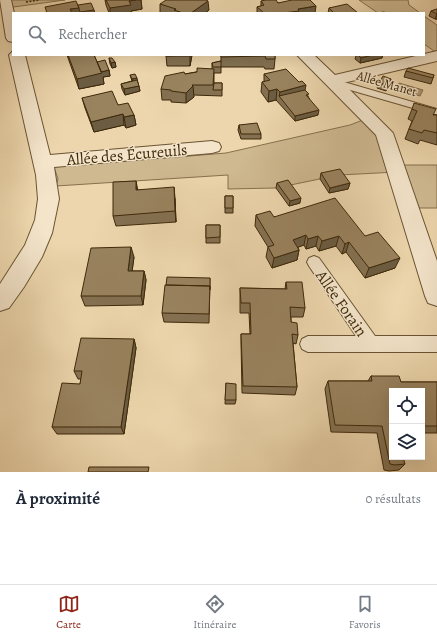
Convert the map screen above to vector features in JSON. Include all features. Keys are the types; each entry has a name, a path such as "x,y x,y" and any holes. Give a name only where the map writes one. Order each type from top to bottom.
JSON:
{"street":[{"path":"5,0 12,33"},
{"name":"Allée des Écureuils","path":"0,301 13,286 24,268 40,235 48,206 49,191 17,56"},
{"path":"305,56 384,132 437,296"},
{"path":"330,81 437,56"},
{"name":"Allée des Écureuils","path":"42,162 212,147"}],"lane":[{"name":"Allée Manet","path":"330,81 437,112"},
{"name":"Allée Forain","path":"314,262 371,344"},
{"name":"Allée Forain","path":"308,344 437,344"}],"shaded area":[{"path":"5,0 65,0 6,8"},
{"path":"359,0 408,0 409,5 419,12 377,12"},
{"path":"425,17 437,25 437,53 425,45"},
{"path":"399,83 423,90 420,96 396,89"},
{"path":"368,118 394,165 437,165 437,208 408,208 397,172 339,175 276,188 228,189 228,175 56,186 58,179 54,167 226,153 350,125"}],"building":[{"path":"106,0 136,0 129,1 131,5 110,8"},
{"path":"166,0 208,1 192,12 180,12 174,10 176,9 160,4"},
{"path":"276,0 278,3 292,0 310,0 316,6 298,9 299,11 291,12 263,12 257,7 264,5 261,1"},
{"path":"76,1 79,8 70,9 72,12 47,12 45,7"},
{"path":"91,3 94,10 80,12 78,5"},
{"path":"347,4 357,12 333,12 329,8"},
{"path":"437,9 437,14 431,11"},
{"path":"68,56 94,56 102,73 77,79"},
{"path":"221,56 265,56 221,57"},
{"path":"265,56 275,56 275,59 266,59"},
{"path":"109,58 112,58 115,62 111,63"},
{"path":"105,60 109,70 101,72 97,62"},
{"path":"221,61 221,67 213,67 212,63"},
{"path":"197,68 214,69 213,85 192,85 193,86 186,93 161,89 165,76 184,72 185,74 197,72"},
{"path":"408,68 434,75 433,78 406,71"},
{"path":"286,69 299,82 302,81 306,85 280,92 277,89 269,91 262,82 270,80 264,74"},
{"path":"135,74 137,78 132,79 130,75"},
{"path":"383,76 391,79 388,85 379,83"},
{"path":"137,80 139,86 124,89 121,84"},
{"path":"214,83 222,83 222,90 213,90"},
{"path":"305,90 309,94 306,95 319,110 295,116 279,96"},
{"path":"112,91 118,105 128,103 134,115 124,117 123,114 91,122 82,98"},
{"path":"414,103 436,109 433,115 437,115 437,133 424,130 422,133 409,129 417,111 412,109"},
{"path":"257,123 261,134 241,134 239,125"},
{"path":"340,169 350,183 330,188 321,173"},
{"path":"288,180 301,198 290,201 277,183"},
{"path":"136,181 136,190 174,187 175,211 113,216 113,182"},
{"path":"225,196 233,196 233,208 225,208"},
{"path":"335,198 365,236 378,232 400,258 369,268 349,242 345,244 339,236 322,241 318,236 308,239 306,235 293,240 299,250 274,258 268,247 274,245 256,215 270,211 274,217"},
{"path":"206,225 220,225 220,237 206,238"},
{"path":"131,247 128,271 144,271 141,296 81,296 91,248"},
{"path":"167,277 210,278 210,286 166,285"},
{"path":"286,282 302,282 305,308 290,307 291,322 297,323 298,335 292,334 297,387 243,386 241,334 251,334 250,303 241,303 240,288 287,289"},
{"path":"165,285 210,286 209,314 162,313"},
{"path":"81,338 134,339 121,427 52,427 62,383 80,384 82,371 74,371"},
{"path":"371,376 399,376 401,382 437,382 437,426 425,426 425,388 389,388 389,459 382,426 335,425 328,381 372,381"},
{"path":"226,383 236,384 236,400 225,400"},
{"path":"389,460 404,460 405,464 395,465 390,464"},
{"path":"89,467 149,467 148,472 88,472"}]}
